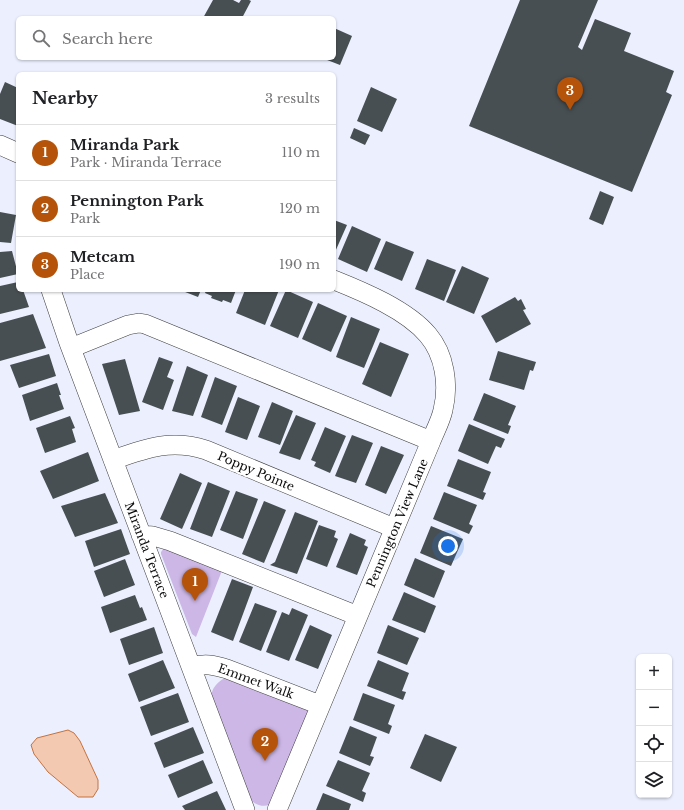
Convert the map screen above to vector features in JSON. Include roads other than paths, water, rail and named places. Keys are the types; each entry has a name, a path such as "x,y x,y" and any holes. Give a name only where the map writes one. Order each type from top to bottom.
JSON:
{"street":[{"path":"0,145 16,152"},
{"name":"Pennington View Lane","path":"277,810 394,528 432,441 443,410 445,377 442,361 435,345 428,335 407,316 382,302 336,281"},
{"name":"Miranda Terrace","path":"52,292 71,348 245,810"},
{"path":"71,348 128,326 139,323 145,324 432,441"},
{"name":"Poppy Pointe","path":"113,460 140,450 160,446 194,446 394,528"},
{"path":"141,535 153,536 170,541 358,616"},
{"name":"Emmet Walk","path":"191,667 205,664 227,669 320,705"}],"place":[{"name":"Metcam","path":"570,110"},
{"name":"Miranda Park","path":"195,601"},
{"name":"Pennington Park","path":"265,761"}]}
